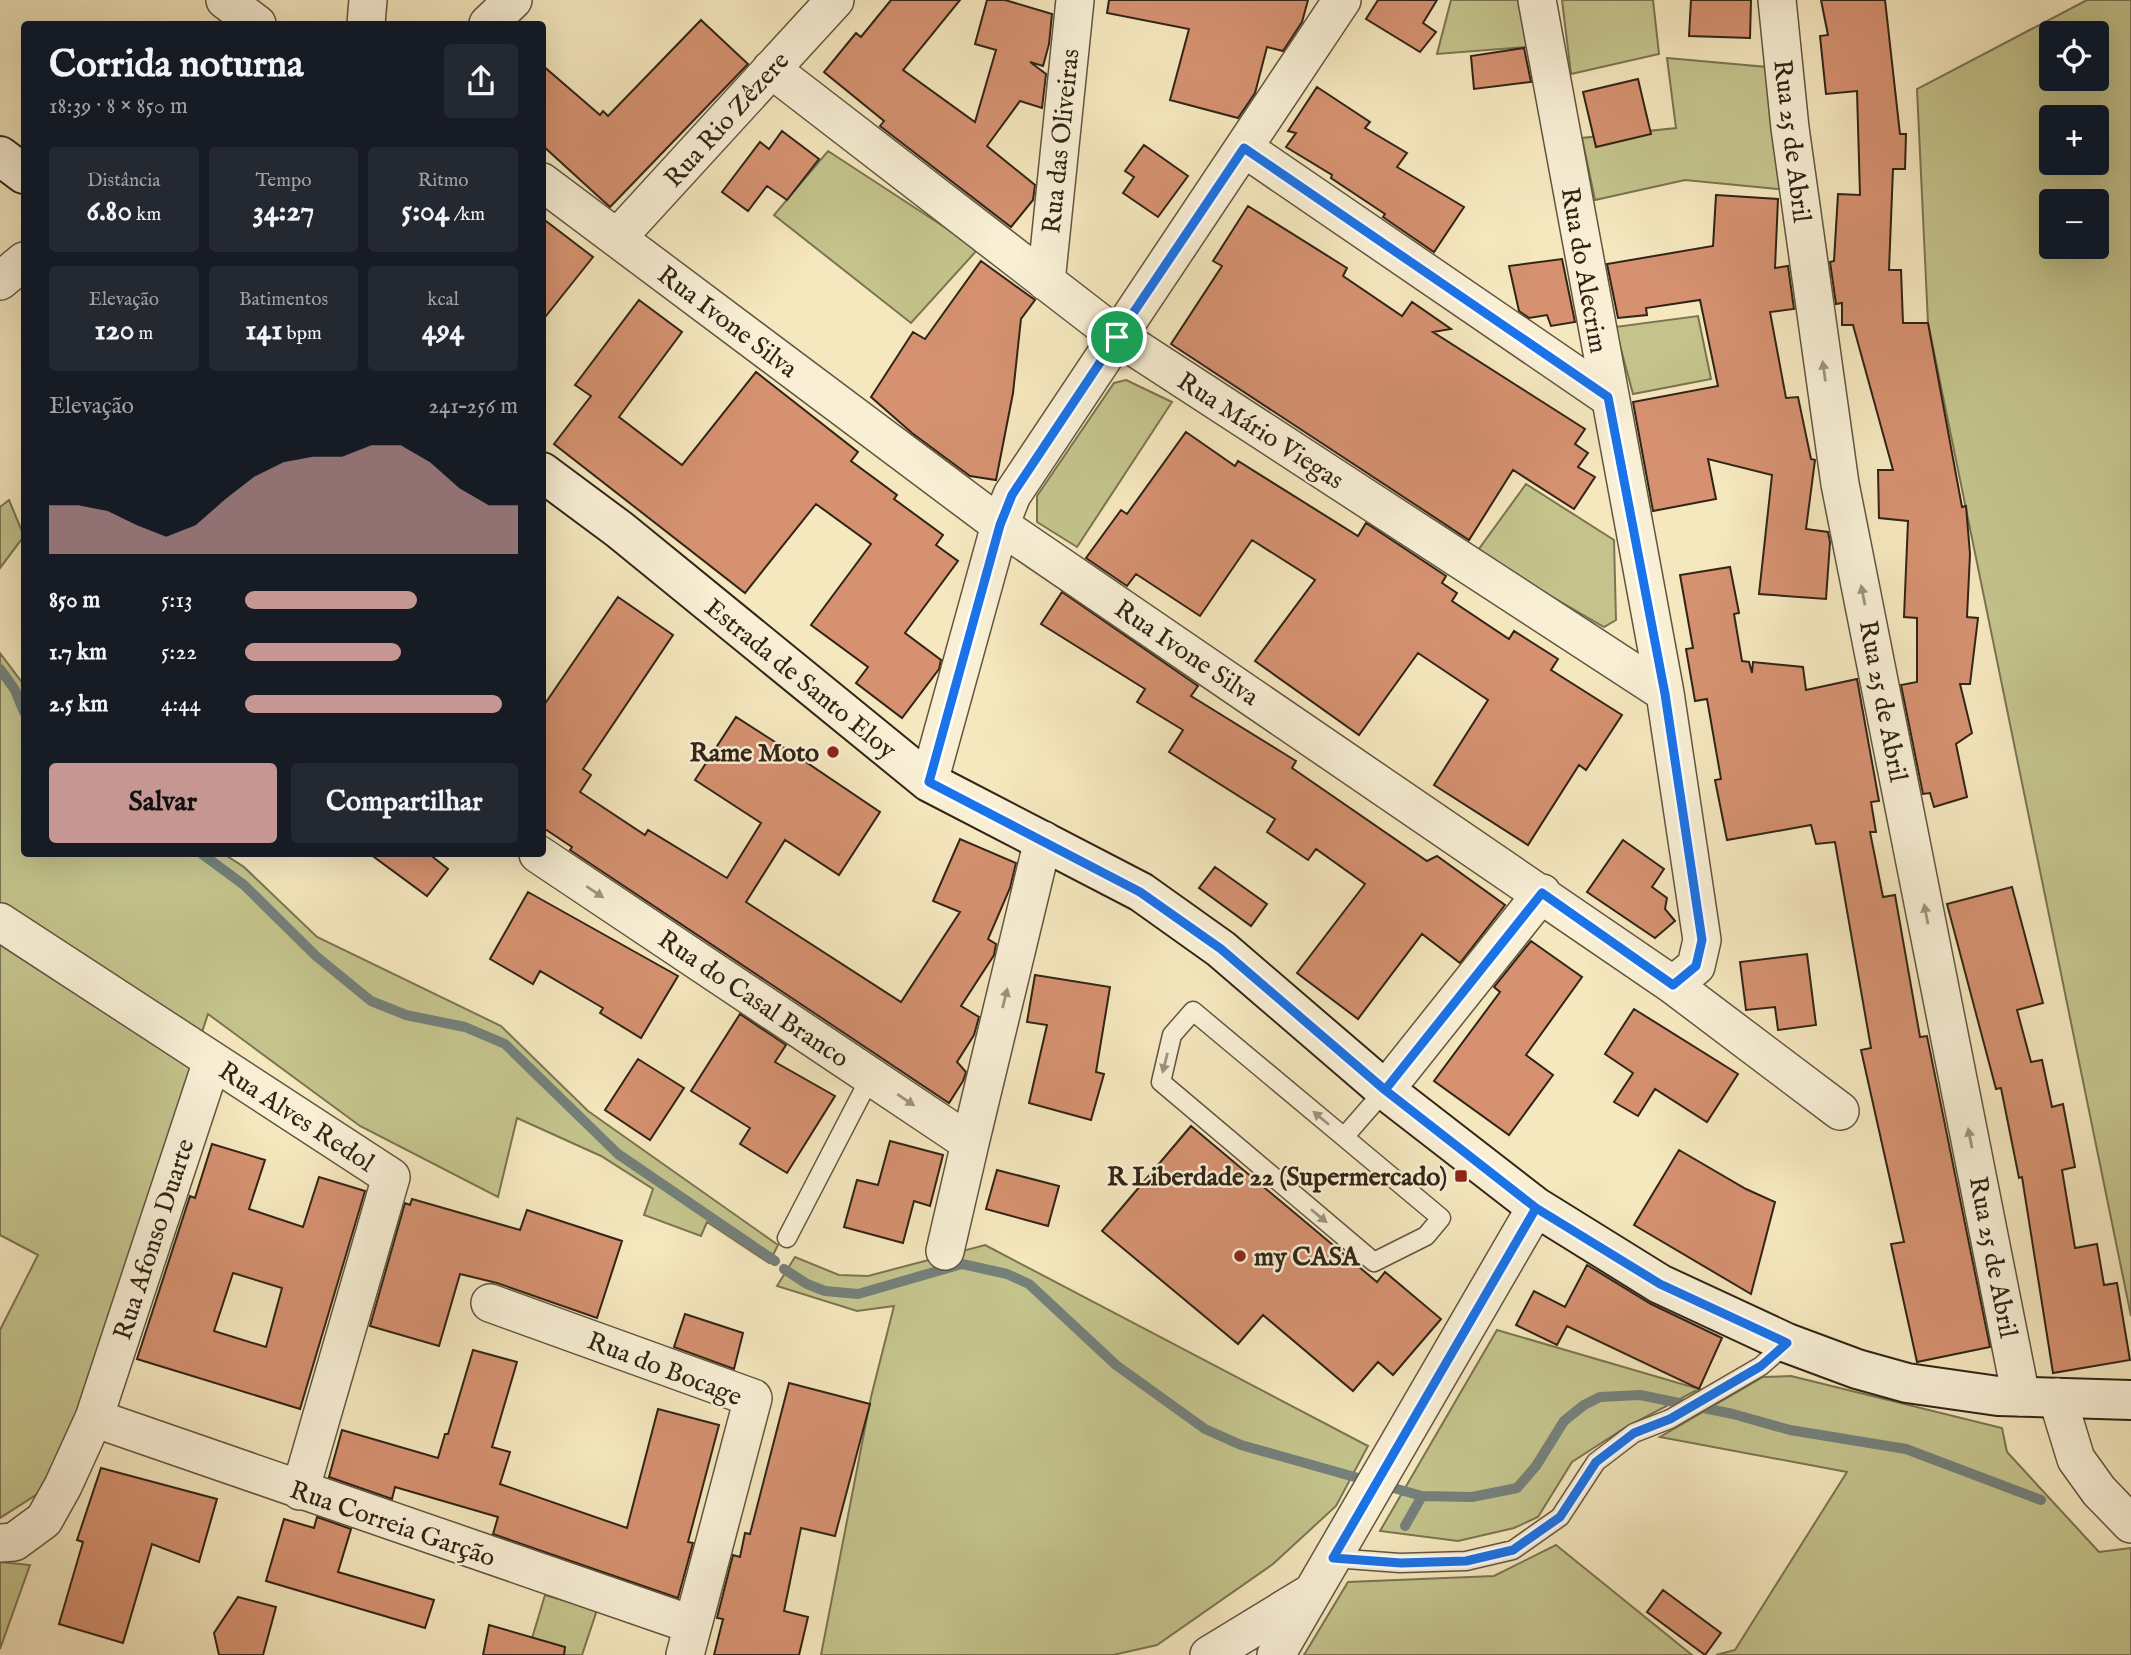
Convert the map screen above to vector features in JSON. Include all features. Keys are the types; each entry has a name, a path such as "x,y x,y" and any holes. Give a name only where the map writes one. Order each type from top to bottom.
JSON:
{"main road":[{"path":"0,156 21,172"},
{"name":"Estrada de Santo Eloy","path":"546,475 620,530 929,782 1140,892 1221,949 1385,1090 1536,1208 1660,1284 1787,1343 1857,1369 1907,1383 1951,1391 2131,1400"}],"street":[{"path":"225,0 253,21"},
{"path":"366,21 368,0"},
{"path":"491,21 513,0"},
{"name":"Rua Rio Zêzere","path":"617,238 835,0"},
{"name":"Rua das Oliveiras","path":"1046,282 1075,0"},
{"path":"929,782 1000,525 1012,495 1342,0"},
{"name":"Rua do Alecrim","path":"1537,0 1608,397 1665,694 1702,940 1696,966 1673,985"},
{"name":"Rua 25 de Abril","path":"1777,0 1790,128 1840,484 2039,1397 2099,1491 2131,1524"},
{"name":"Rua Mário Viegas","path":"771,69 1117,337 1665,694"},
{"path":"1244,148 1608,397"},
{"name":"Rua Ivone Silva","path":"546,185 1000,525 1542,893 1673,985 1840,1111"},
{"path":"0,281 21,264"},
{"path":"945,1251 1043,840"},
{"name":"Rua do Casal Branco","path":"542,857 970,1143"},
{"path":"1385,1090 1542,893"},
{"name":"Rua Alves Redol","path":"0,922 390,1177 300,1491"},
{"name":"Rua Afonso Duarte","path":"0,1543 14,1542 44,1520 94,1418 212,1061"},
{"path":"1276,1655 1536,1208"},
{"name":"Rua do Bocage","path":"490,1303 753,1398 689,1640"},
{"name":"Rua Correia Garção","path":"94,1418 300,1491 689,1640"},
{"path":"1209,1655 1313,1592"}],"lane":[{"path":"1193,1011 1344,1137 1441,1218 1426,1236 1374,1262 1160,1082 1172,1035 1193,1011"},
{"path":"787,1238 871,1076"},
{"path":"1344,1137 1385,1090"},
{"path":"1333,1558 1401,1563 1466,1561 1513,1550 1560,1517 1596,1462 1634,1433 1670,1419 1761,1366 1787,1343"}],"shaded area":[{"path":"1451,0 1518,0 1527,47 1437,54"},
{"path":"1562,0 1653,0 1659,54 1571,74"},
{"path":"2087,0 2131,0 2131,1316 1928,323 1917,89 2039,25 2039,91 2109,91 2109,21 2047,21"},
{"path":"1667,58 1767,67 1788,190 1685,180 1595,200 1582,138 1676,128"},
{"path":"828,151 978,249 911,323 774,215"},
{"path":"1698,316 1711,379 1633,394 1615,327"},
{"path":"1126,380 1172,402 1077,547 1037,522 1037,496 1114,383"},
{"path":"1526,484 1614,540 1616,620 1604,627 1476,553"},
{"path":"9,500 21,529 21,540 0,568 0,507"},
{"path":"0,653 21,681 21,857 229,857 244,867 317,937 501,1026 588,1111 778,1245 769,1263 707,1222 701,1236 644,1215 653,1189 601,1156 517,1118 498,1197 360,1126 208,1014 53,1484 0,1518 0,1330 38,1255 0,1235"},
{"path":"985,1245 1368,1446 1336,1506 1273,1564 1157,1645 1113,1655 821,1655 871,1397 894,1306 857,1311 777,1286 795,1257 839,1275 868,1276"},
{"path":"1497,1330 1699,1389 1626,1427 1572,1462 1538,1517 1514,1528 1458,1541 1380,1531"},
{"path":"1791,1376 2002,1428 2007,1452 2099,1552 2131,1548 2131,1655 1716,1655 1735,1650 1847,1472 1660,1437 1763,1377"},
{"path":"1556,1545 1692,1655 1304,1655 1348,1582 1494,1576"},
{"path":"0,1562 30,1565 0,1649"},
{"path":"545,1595 597,1610 582,1655 527,1655"}],"building":[{"path":"891,0 960,0 903,70 975,122 996,50 975,44 987,0 1005,0 1052,14 1049,44 1043,66 1030,62 1046,74 1042,108 1020,101 987,146 1035,185 1033,200 1011,227 880,126 884,121 824,72 856,33 861,37"},
{"path":"1109,0 1308,0 1302,22 1283,51 1267,47 1255,93 1238,118 1170,100 1189,29 1107,13"},
{"path":"1378,0 1437,0 1423,23 1436,32 1420,52 1366,19"},
{"path":"1691,0 1751,0 1750,38 1689,36"},
{"path":"1821,0 1885,0 1900,134 1906,134 1905,169 1893,169 1889,270 1901,270 1903,323 1928,323 1962,507 1966,506 1970,554 1967,617 1978,618 1970,684 1960,684 1972,733 1956,744 1967,797 1934,807 1930,793 1923,794 1901,685 1917,682 1917,618 1904,617 1908,521 1879,518 1878,470 1893,470 1853,325 1842,325 1842,303 1836,304 1830,262 1834,261 1838,194 1860,195 1857,91 1826,94 1820,36 1828,35"},
{"path":"701,20 748,64 610,207 546,149 546,68 600,115 603,111 608,116"},
{"path":"1524,48 1531,82 1474,89 1471,56"},
{"path":"1638,79 1651,134 1596,147 1583,92"},
{"path":"1317,87 1370,122 1365,128 1407,153 1397,167 1464,207 1434,252 1383,217 1385,214 1331,178 1332,175 1286,147 1296,133 1288,131"},
{"path":"782,131 819,159 787,200 767,186 748,211 722,192 760,142 769,149"},
{"path":"1144,145 1188,176 1158,217 1123,193 1134,177 1125,171"},
{"path":"1716,195 1778,199 1775,268 1788,266 1794,309 1770,312 1786,398 1798,397 1811,459 1815,460 1806,529 1828,532 1830,542 1826,599 1759,594 1772,475 1708,459 1716,499 1653,511 1633,402 1718,386 1700,300 1646,308 1647,315 1618,318 1607,264 1713,246"},
{"path":"1248,206 1347,268 1343,276 1402,316 1412,302 1451,329 1433,332 1585,429 1575,444 1588,453 1578,467 1595,477 1574,509 1513,470 1469,540 1171,344 1222,266 1213,261"},
{"path":"546,221 593,257 546,316"},
{"path":"1562,259 1575,322 1551,326 1547,315 1529,318 1519,311 1509,266"},
{"path":"981,261 1035,300 1021,319 1013,393 996,480 970,476 912,433 871,397 913,332 925,339"},
{"path":"639,300 682,332 619,417 682,465 756,372 858,452 851,461 897,495 894,499 943,535 936,545 958,561 905,633 941,660 939,669 902,718 856,683 868,667 811,625 871,544 816,504 745,593 554,444 591,396 575,385"},
{"path":"1186,432 1235,466 1238,461 1358,536 1366,523 1446,576 1442,583 1457,593 1452,601 1509,639 1514,631 1558,659 1551,670 1622,715 1586,770 1579,765 1528,845 1434,785 1488,700 1418,653 1359,735 1255,661 1315,580 1252,540 1200,616 1136,574 1127,586 1086,558 1121,510 1127,514"},
{"path":"1730,567 1739,613 1734,614 1742,661 1749,662 1752,673 1753,662 1803,667 1806,690 1857,679 1879,801 1871,802 1876,832 1870,832 1883,897 1895,895 1920,1037 1927,1036 1990,1347 1917,1362 1891,1244 1904,1242 1861,1050 1871,1048 1835,842 1816,844 1811,825 1727,840 1715,780 1721,779 1707,699 1695,701 1686,649 1693,648 1680,575"},
{"path":"1062,592 1198,686 1191,696 1296,761 1292,768 1427,861 1437,856 1505,905 1460,963 1422,934 1358,1019 1297,973 1365,884 1316,849 1308,860 1267,832 1275,819 1169,752 1183,730 1137,702 1145,689 1041,624"},
{"path":"618,597 673,635 583,769 591,775 580,792 645,835 648,830 727,878 761,823 695,780 736,717 797,756 880,812 839,875 785,840 746,902 901,1002 960,912 933,901 960,839 1016,863 1010,888 988,939 996,944 994,955 961,1006 979,1017 974,1035 957,1062 966,1072 963,1081 949,1103 570,850 572,847 546,830 546,702"},
{"path":"1623,840 1664,869 1652,887 1667,898 1665,909 1675,921 1655,938 1587,892"},
{"path":"374,857 433,857 448,869 427,896"},
{"path":"1215,867 1267,904 1251,926 1199,888"},
{"path":"2012,887 2043,1003 2017,1010 2031,1062 2042,1060 2052,1107 2063,1104 2075,1167 2062,1170 2075,1248 2097,1244 2104,1285 2117,1283 2130,1360 2053,1373 2022,1177 2019,1178 2001,1088 1996,1089 1947,904"},
{"path":"528,892 678,976 641,1038 600,1013 603,1008 540,971 533,984 490,959"},
{"path":"1531,941 1582,977 1526,1055 1553,1075 1509,1135 1434,1081 1500,992 1494,987"},
{"path":"1807,954 1816,1025 1778,1030 1775,1007 1746,1010 1740,962"},
{"path":"1035,975 1110,987 1096,1072 1104,1074 1091,1120 1029,1103 1047,1025 1027,1022"},
{"path":"1634,1009 1738,1074 1707,1122 1655,1089 1638,1116 1614,1102 1633,1073 1605,1054"},
{"path":"740,1014 786,1045 775,1062 835,1096 787,1173 740,1144 750,1128 691,1091"},
{"path":"638,1059 684,1088 650,1140 605,1110"},
{"name":"my CASA","path":"1191,1126 1377,1282 1385,1272 1441,1319 1393,1375 1378,1362 1353,1391 1263,1315 1238,1344 1102,1231"},
{"path":"890,1141 943,1155 930,1206 914,1201 903,1243 844,1227 857,1180 878,1185"},
{"path":"212,1144 265,1160 249,1209 303,1227 319,1177 365,1191 300,1409 137,1359 190,1196 195,1198","holes":["233,1273 282,1288 266,1347 214,1331"]},
{"path":"1679,1150 1746,1189 1775,1202 1751,1294 1634,1225"},
{"path":"997,1170 1059,1186 1048,1226 986,1209"},
{"path":"412,1199 520,1230 527,1210 622,1241 597,1318 497,1283 460,1274 439,1346 370,1326 405,1203 410,1205"},
{"path":"1587,1265 1651,1304 1722,1338 1699,1389 1567,1326 1557,1345 1516,1325 1534,1291 1565,1307"},
{"path":"685,1314 743,1333 734,1369 674,1347"},
{"path":"473,1350 517,1362 492,1447 510,1452 500,1484 627,1528 658,1409 719,1425 688,1542 693,1543 678,1598 493,1534 498,1517 395,1487 392,1499 329,1477 342,1430 438,1458 445,1434 448,1434"},
{"path":"789,1383 870,1404 835,1536 801,1528 784,1611 808,1617 799,1655 714,1655 723,1619 717,1618 733,1555 740,1557 745,1533 750,1534"},
{"path":"101,1468 217,1499 199,1562 152,1544 123,1643 59,1624 83,1542 77,1540"},
{"path":"317,1517 351,1529 338,1572 434,1600 425,1628 266,1581 284,1519 314,1528"},
{"path":"1663,1590 1721,1633 1705,1655 1647,1612"},
{"path":"238,1597 276,1607 263,1655 219,1655 214,1633"},
{"path":"489,1625 565,1647 564,1655 483,1655"}],"waterway":[{"path":"0,669 15,690 21,705"},
{"path":"206,857 244,885 316,956 371,1001 406,1015 465,1027 505,1044 618,1154 775,1261"},
{"path":"784,1269 807,1284 825,1291 858,1294 962,1264 1007,1274 1029,1284 1116,1365 1205,1429 1241,1445 1422,1496 1472,1497 1517,1488 1536,1466 1564,1421 1584,1405 1600,1397 1640,1395 1733,1414 1790,1430 1906,1449 2041,1500"},
{"path":"1405,1526 1422,1496"}],"place":[{"name":"Rame Moto","path":"833,752"},
{"name":"R Liberdade 22 (Supermercado)","path":"1461,1176"},
{"name":"my CASA","path":"1240,1256"}],"route":[{"path":"1117,337 1012,495 1000,525 929,782 1140,892 1221,949 1385,1090 1536,1208 1660,1284 1787,1343 1761,1366 1670,1419 1634,1433 1596,1462 1560,1517 1513,1550 1466,1561 1401,1563 1333,1558 1536,1208 1461,1149 1385,1090 1542,893 1673,985 1696,966 1702,940 1665,694 1608,397 1244,148 1117,337"}]}
